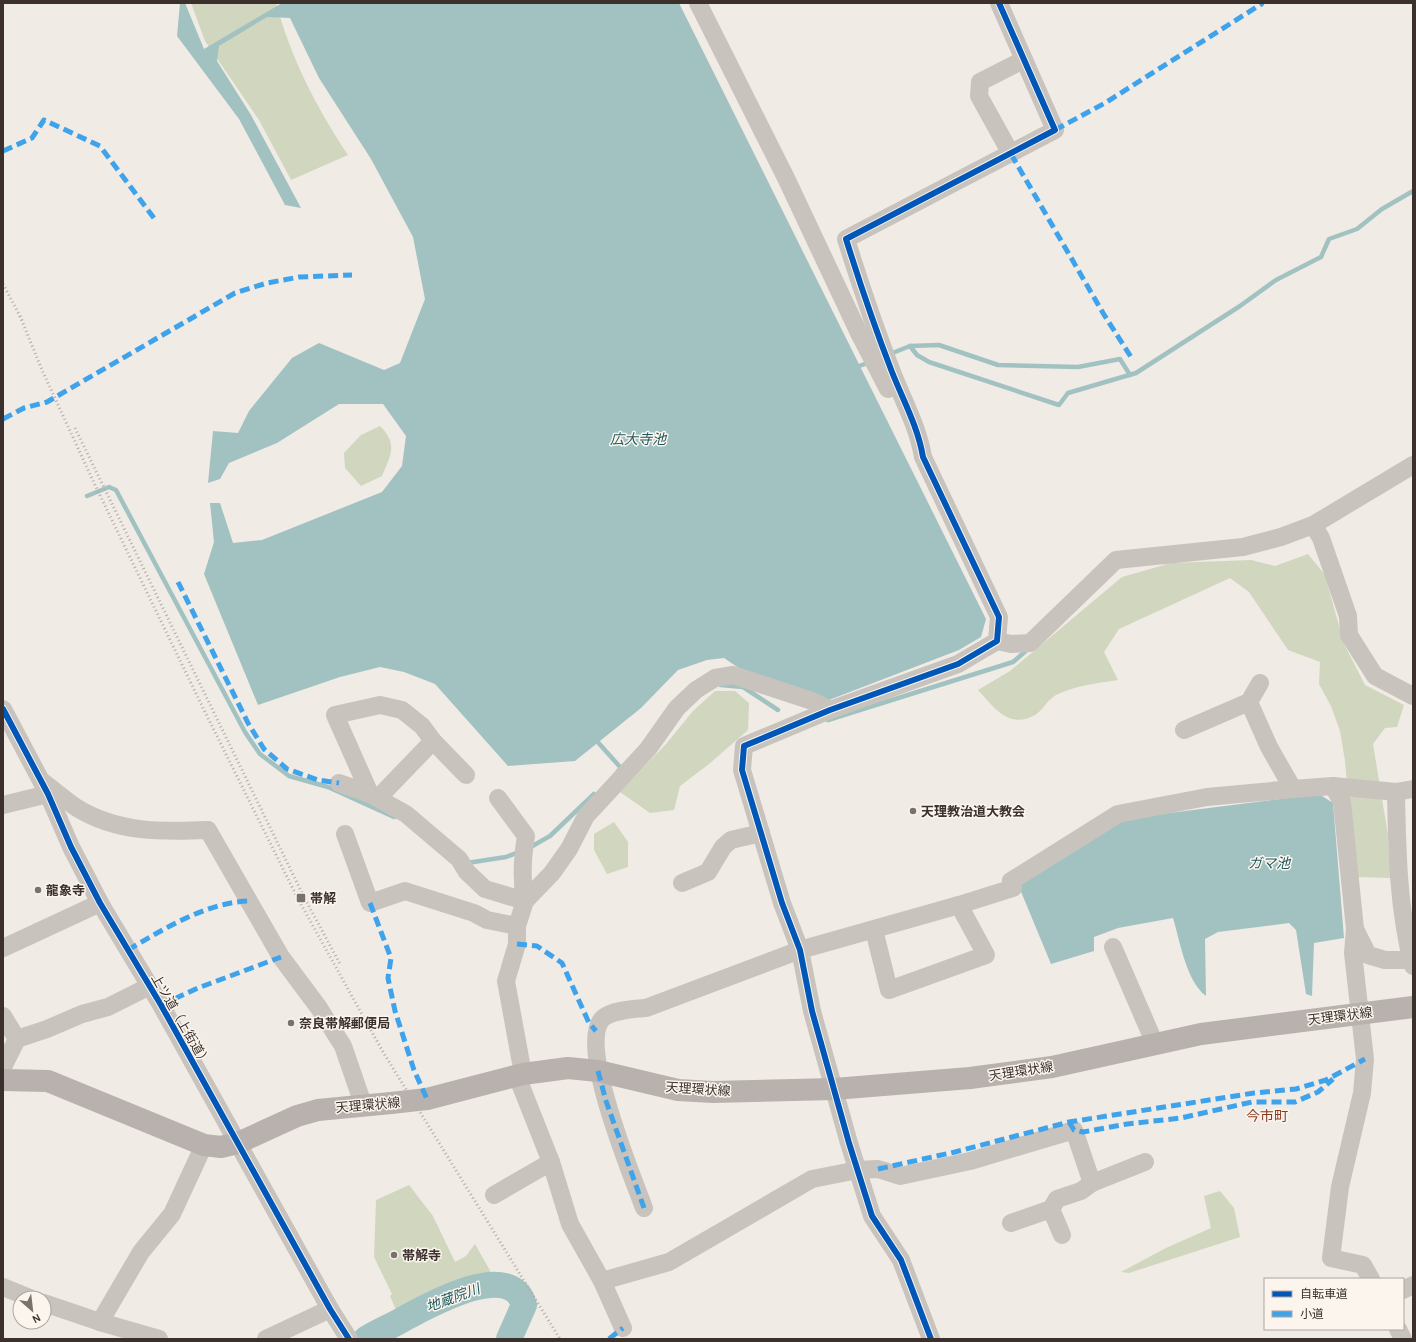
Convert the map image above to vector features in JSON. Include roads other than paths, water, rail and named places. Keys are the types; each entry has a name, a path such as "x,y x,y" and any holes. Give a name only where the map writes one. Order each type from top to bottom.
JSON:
{"main road":[{"name":"天理環状線","path":"3,1080 48,1082 204,1145 221,1147 238,1143 297,1116 318,1110 363,1104 427,1099 520,1075 568,1068 598,1071 678,1090 772,1092 834,1089 970,1078 1052,1066 1201,1034 1413,1007"}],"street":[{"path":"698,3 786,178 858,331 923,457 999,617 997,641"},
{"path":"923,457 920,437 892,373 864,297 846,239 1055,130 1023,60 1000,3"},
{"path":"1011,154 979,96 980,82 1023,60"},
{"path":"931,1339 901,1260 872,1216 812,1011 800,950 782,903 742,770 744,746 830,710 958,664 997,641 1010,644 1030,643 1116,560 1242,547 1281,537 1317,531 1413,465"},
{"path":"1317,531 1348,616 1349,635 1375,676 1413,696"},
{"path":"623,1328 602,1281 570,1224 551,1162 520,1075 506,981 517,944 517,926 525,900 552,873 569,849 586,816 648,749 677,708 696,690 715,678 733,675 812,701 830,710"},
{"path":"1184,730 1249,702 1260,683"},
{"path":"1249,702 1269,747 1293,789"},
{"path":"374,796 335,715 380,705 402,710 422,726 433,741 466,775"},
{"name":"上ツ道（上街道）","path":"3,708 44,787 71,847 100,903 150,986 348,1339"},
{"path":"374,796 433,741"},
{"path":"339,783 374,796 406,814 463,866 485,889 525,900"},
{"path":"1333,786 1342,802 1355,929 1353,953 1365,1059 1362,1093 1340,1187 1332,1258 1363,1265 1370,1278"},
{"path":"644,1208 606,1101 598,1071 596,1031 603,1019 626,1009 646,1008 800,950 874,930 1013,888 1011,881 1118,814 1207,797 1293,789 1333,786 1404,790 1397,863 1404,920 1412,963 1385,960 1368,955 1355,929"},
{"path":"3,805 44,787 77,808 106,822 136,830 208,830 281,957 319,1008 344,1046 363,1104"},
{"path":"498,798 526,836 521,880 525,900"},
{"path":"682,883 708,872 723,847 731,840 761,833"},
{"path":"345,834 370,903 405,890 467,911 487,920 517,926"},
{"path":"3,948 100,903"},
{"path":"874,930 889,990 986,955 959,905"},
{"path":"1113,947 1155,1044"},
{"path":"3,1067 16,1039 47,1029 82,1014 108,1007 150,986"},
{"path":"3,1016 16,1039"},
{"path":"602,1281 669,1262 812,1179 858,1170 878,1169 900,1176 970,1161 1074,1130 1092,1183"},
{"path":"100,1322 141,1252 172,1214 204,1145"},
{"path":"494,1195 551,1162"},
{"path":"1011,1223 1051,1209 1057,1199 1081,1191 1092,1183 1146,1162"},
{"path":"1051,1209 1062,1234"},
{"path":"1404,1290 1413,1285"},
{"path":"52,1306 100,1322 159,1339"},
{"path":"266,1339 330,1309"},
{"path":"1398,1330 1403,1339"}],"water":[{"name":"広大寺池","path":"180,3 185,3 204,49 282,3 679,3 986,619 981,637 959,650 829,700 752,677 724,658 707,660 678,670 641,708 575,761 508,766 435,684 404,672 380,667 340,677 258,705 204,574 214,542 210,503 220,503 233,543 262,540 382,492 402,466 406,436 383,404 339,404 277,443 229,463 220,479 208,483 213,431 238,433 249,411 292,358 319,343 384,370 400,363 425,299 413,237 371,159 319,78 290,18 267,17 219,46 217,61 251,115 301,208 285,205 239,119 177,36"},
{"name":"ガマ池","path":"1319,794 1333,803 1344,938 1314,943 1312,996 1306,994 1296,930 1289,923 1218,932 1205,939 1206,996 1193,981 1181,949 1173,918 1118,928 1094,937 1094,951 1051,964 1017,882 1122,819"}],"waterway":[{"path":"910,346 917,355 929,362 1059,405 1068,393 1136,373 1240,306 1276,280 1321,257 1329,239 1357,229 1382,209 1413,191"},
{"path":"890,354 910,346 939,345 998,365 1078,367 1120,359 1130,375"},
{"path":"854,368 870,362"},
{"path":"87,496 109,487 116,490 245,732 260,754 289,776 328,787 394,817"},
{"path":"828,720 1013,662 1028,649"},
{"path":"721,685 743,687 778,710"},
{"path":"595,739 621,768 618,771"},
{"path":"529,848 550,836 594,794"},
{"path":"467,863 506,857 519,852"},
{"name":"地蔵院川","path":"366,1339 452,1295 488,1285 504,1286 516,1292 524,1305 509,1339"}],"railway":[{"path":"3,284 22,320"},
{"path":"20,316 42,370 94,483 298,899 383,1052 560,1339"},
{"path":"75,428 304,897 340,964"}],"place":[{"name":"天理教治道大教会","path":"913,811"},
{"name":"龍象寺","path":"38,890"},
{"name":"帯解","path":"301,898"},
{"name":"奈良帯解郵便局","path":"291,1023"},
{"name":"帯解寺","path":"394,1255"}],"district":[{"name":"今市町","path":"1267,1116"}]}
